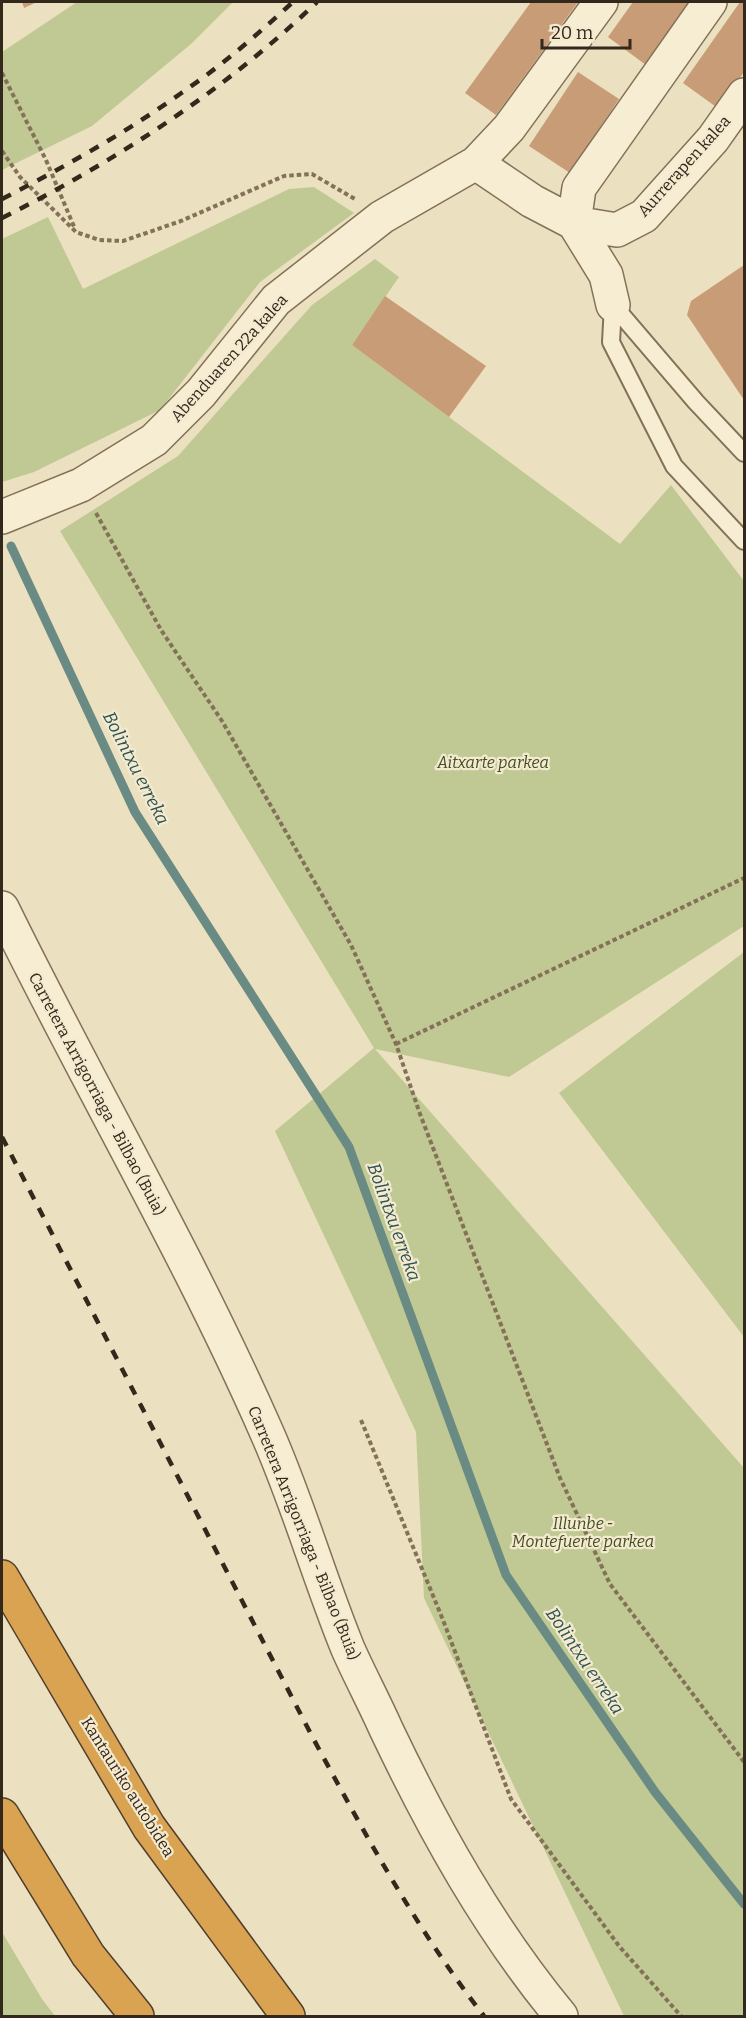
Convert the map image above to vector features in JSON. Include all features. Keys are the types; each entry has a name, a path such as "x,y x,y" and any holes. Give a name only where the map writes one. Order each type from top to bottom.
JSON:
{"highway":[{"name":"Kantauriko autobidea","path":"2,1577 149,1827 288,2016"},
{"path":"2,1815 88,1955 137,2016"}],"street":[{"name":"Abenduaren 22a kalea","path":"2,517 81,485 154,440 201,393 276,300 382,217 477,163 509,128 600,2"},
{"path":"574,223 579,188 710,2"},
{"name":"Aurrerapen kalea","path":"574,223 617,230 644,216 713,139 744,95"},
{"path":"477,163 532,201 574,223 606,275 613,305"},
{"name":"Carretera Arrigorriaga - Bilbao (Buia)","path":"2,908 36,978 134,1163 268,1434 349,1650 423,1806 460,1872 561,2016"}],"lane":[{"path":"613,305 696,402 744,453"},
{"path":"613,305 611,342 674,466 744,541"}],"path":[{"path":"2,73 45,160 76,232"},
{"path":"2,151 20,177 76,232 99,240 123,241 181,221 284,176 312,174 382,217"},
{"path":"81,485 161,630 222,721 351,945 396,1044 420,1114 560,1478 610,1584 744,1762"},
{"path":"396,1044 744,878"},
{"path":"361,1420 443,1620 511,1799 619,1946 681,2016"}],"green space":[{"path":"77,2 233,2 191,44 92,126 2,170 2,52"},
{"path":"314,187 354,213 260,282 160,410 34,472 2,482 2,239 48,217 83,289 289,189"},
{"path":"375,259 399,277 352,345 620,544 671,485 744,581 744,926 509,1077 375,1049 744,1468 744,2016 624,2016 424,1598 416,1432 275,1131 374,1048 60,531 178,456 312,305"},
{"path":"744,952 744,1337 559,1093"},
{"path":"2,1932 42,1999 55,2016 2,2016"}],"building":[{"path":"22,2 37,2 24,8"},
{"path":"531,2 578,2 496,115 465,93"},
{"path":"633,2 692,2 646,65 608,37"},
{"path":"740,2 744,2 744,72 719,109 683,83"},
{"path":"578,72 619,99 570,173 529,146"},
{"path":"744,265 744,400 687,315 691,301"},
{"path":"385,296 486,366 449,417 352,345"}],"waterway":[{"name":"Bolintxu erreka","path":"11,546 135,812 349,1147 506,1575 655,1792 744,1904"}],"railway":[{"path":"2,199 50,174 143,119 229,58 293,2"},
{"path":"2,218 86,173 167,122 245,65 317,2"},
{"path":"2,1137 333,1776 414,1916 484,2016"}],"park label":[{"name":"Aitxarte parkea","path":"493,762"},
{"name":"Illunbe - Montefuerte parkea","path":"583,1532"}]}
